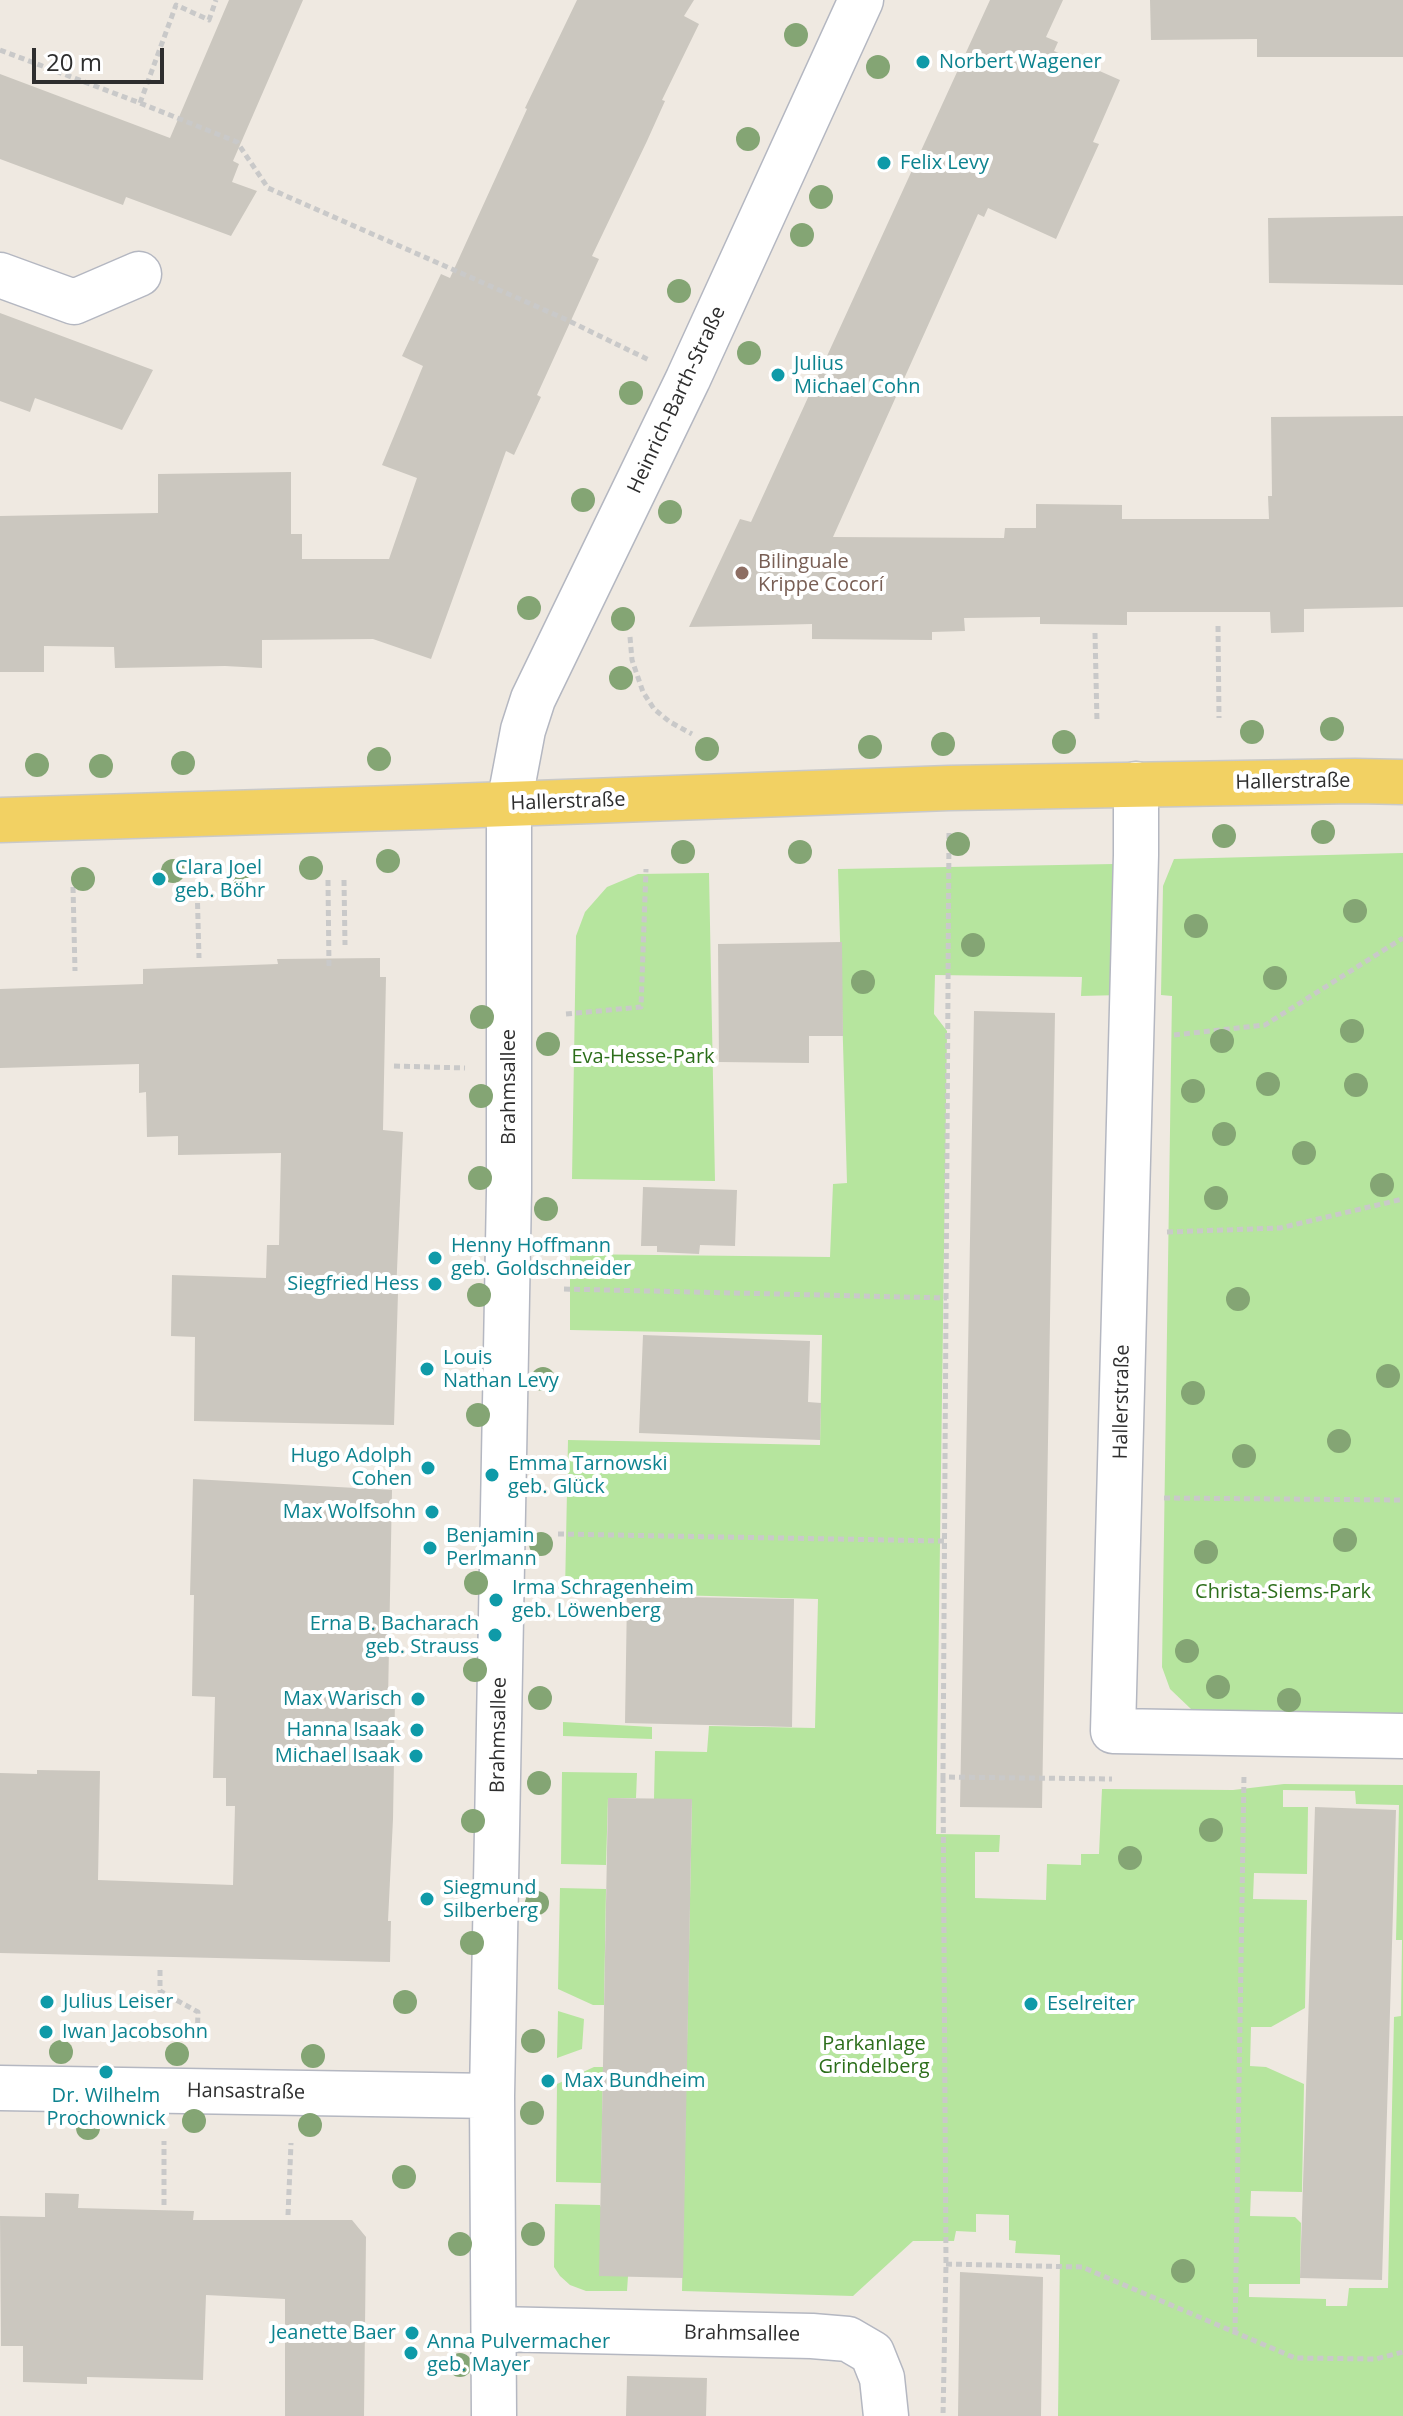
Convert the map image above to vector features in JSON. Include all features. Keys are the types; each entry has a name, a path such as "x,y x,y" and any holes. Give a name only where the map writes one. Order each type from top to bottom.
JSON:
{"main road":[{"name":"Hallerstraße","path":"0,820 949,788 1403,782"}],"street":[{"name":"Heinrich-Barth-Straße","path":"509,804 523,730 533,699 688,379 861,0"},
{"path":"0,275 74,302 139,274"},
{"name":"Hallerstraße","path":"1136,784 1113,1731 1403,1736"},
{"name":"Brahmsallee","path":"494,2416 492,2096 509,1207 509,804"},
{"name":"Hansastraße","path":"0,2088 492,2096"},
{"name":"Brahmsallee","path":"494,2329 848,2339 872,2353 882,2378 886,2416"}],"path":[{"path":"140,103 176,5 209,20 216,0"},
{"path":"0,50 237,142 268,188 565,319 688,379"},
{"path":"1218,626 1219,718"},
{"path":"1095,633 1097,722"},
{"path":"630,637 632,660 643,692 654,709 692,734"},
{"path":"943,2416 946,2264 943,1777 949,788"},
{"path":"566,1014 641,1007 646,869"},
{"path":"328,880 329,967"},
{"path":"344,880 345,945"},
{"path":"197,883 199,958"},
{"path":"73,887 75,971"},
{"path":"1131,1040 1265,1025 1403,938"},
{"path":"394,1066 466,1068"},
{"path":"1126,1233 1280,1228 1403,1199"},
{"path":"564,1289 947,1298"},
{"path":"1119,1497 1403,1500"},
{"path":"558,1534 944,1541"},
{"path":"1235,2333 1244,1734"},
{"path":"943,1777 1118,1779"},
{"path":"1229,1780 1244,1780"},
{"path":"160,1970 160,1991 198,2012 197,2042"},
{"path":"164,2141 164,2205"},
{"path":"288,2215 291,2143"},
{"path":"946,2264 1082,2267 1295,2358 1376,2359 1403,2352"}],"green space":[{"name":"Christa-Siems-Park","path":"1403,853 1403,1720 1211,1718 1191,1709 1170,1689 1162,1667 1172,996 1161,995 1163,886 1174,859"},
{"name":"Parkanlage Grindelberg","path":"1114,864 1123,891 1121,995 1081,996 1082,977 935,975 934,1014 947,1031 936,1834 1000,1835 999,1852 975,1852 975,1898 1046,1900 1047,1864 1081,1865 1081,1854 1099,1854 1102,1789 1233,1790 1284,1784 1403,1785 1403,2416 1058,2416 1060,2255 1015,2253 1016,2241 1009,2240 1009,2215 976,2214 976,2232 956,2231 954,2241 913,2241 853,2296 682,2291 692,1800 654,1799 655,1751 707,1752 709,1726 815,1728 818,1599 565,1592 568,1440 820,1445 822,1335 570,1330 570,1254 830,1257 833,1184 847,1183 838,869","holes":["1283,1790 1355,1791 1356,1804 1399,1805 1396,1940 1402,1940 1401,2016 1394,2017 1388,2288 1349,2288 1347,2306 1326,2306 1326,2299 1249,2297 1249,2284 1300,2284 1301,2223 1295,2217 1250,2216 1251,2191 1302,2192 1304,2084 1266,2067 1250,2066 1251,2027 1271,2027 1305,2008 1307,1900 1253,1899 1254,1873 1307,1874 1308,1807 1283,1807"]},
{"name":"Eva-Hesse-Park","path":"709,873 715,1181 572,1179 576,936 585,912 607,887 638,874"},
{"path":"563,1722 652,1727 652,1739 563,1736"},
{"path":"562,1772 637,1773 636,1798 608,1798 606,1865 561,1864"},
{"path":"560,1888 606,1889 604,2005 593,2005 558,1989"},
{"path":"558,2011 584,2019 582,2049 557,2058"},
{"path":"594,2067 603,2067 601,2183 556,2182 557,2084"},
{"path":"555,2204 600,2205 628,2276 627,2291 586,2291 570,2285 560,2276 554,2267"}],"building":[{"path":"229,0 303,0 233,161 239,164 232,182 257,191 231,236 126,197 123,205 0,159 0,74 170,138"},
{"path":"577,0 694,0 684,16 699,24 592,256 599,259 537,395 541,397 514,455 506,451 431,659 373,639 262,640 262,668 115,668 114,647 44,646 44,672 0,672 0,516 158,513 158,474 291,472 291,534 302,534 302,559 389,559 417,478 382,465 423,366 402,356 441,274 450,278 525,108"},
{"path":"990,0 1063,0 1046,37 1058,42 1054,51 1120,80 1093,142 1099,144 1056,239 988,208 984,217 978,214 833,537 1004,538 1005,528 1036,528 1036,504 1122,505 1122,519 1269,519 1268,496 1272,496 1271,417 1403,416 1403,607 1304,609 1304,632 1271,633 1270,612 1127,612 1127,625 1040,624 1040,617 964,618 965,631 932,632 932,640 812,639 812,624 689,627 740,519 751,522"},
{"path":"1150,0 1403,0 1403,57 1257,57 1257,39 1151,40"},
{"path":"1403,216 1403,285 1269,283 1268,218"},
{"path":"0,313 153,370 122,430 35,398 30,412 0,401"},
{"path":"842,942 843,1036 809,1036 809,1063 719,1062 718,944"},
{"path":"380,958 380,977 386,977 383,1130 403,1132 394,1425 194,1421 195,1337 171,1336 172,1275 266,1278 267,1245 279,1245 281,1153 178,1155 178,1136 147,1137 146,1092 139,1093 139,1064 0,1068 0,989 143,984 143,969 278,964 277,959"},
{"path":"974,1011 1055,1013 1042,1808 960,1807"},
{"path":"643,1187 737,1190 735,1246 700,1245 699,1254 657,1252 657,1246 641,1246"},
{"path":"643,1335 810,1341 808,1402 821,1403 820,1440 639,1433"},
{"path":"193,1479 392,1490 388,1700 395,1700 388,1921 391,1921 390,1962 0,1953 0,1773 100,1771 98,1880 233,1885 235,1806 226,1806 226,1778 213,1778 215,1697 192,1696 194,1595 190,1595"},
{"path":"627,1596 794,1599 792,1727 625,1723"},
{"path":"608,1798 692,1799 683,2278 599,2276"},
{"path":"1315,1807 1396,1810 1382,2280 1300,2278"},
{"path":"45,2193 79,2194 78,2208 194,2211 193,2220 352,2220 366,2237 364,2416 285,2416 285,2299 206,2295 203,2380 87,2377 87,2384 23,2382 23,2346 1,2346 0,2216 45,2217"},
{"path":"960,2272 1043,2277 1041,2416 958,2416"},
{"path":"627,2376 707,2378 706,2416 626,2416"}],"place":[{"name":"Norbert Wagener","path":"923,62"},
{"name":"Felix Levy","path":"884,163"},
{"name":"Julius Michael Cohn","path":"778,375"},
{"name":"Bilinguale Krippe Cocorí","path":"742,573"},
{"name":"Clara Joel geb. Böhr","path":"159,879"},
{"name":"Henny Hoffmann geb. Goldschneider","path":"435,1258"},
{"name":"Siegfried Hess","path":"435,1284"},
{"name":"Louis Nathan Levy","path":"427,1369"},
{"name":"Hugo Adolph Cohen","path":"428,1468"},
{"name":"Emma Tarnowski geb. Glück","path":"492,1475"},
{"name":"Max Wolfsohn","path":"432,1512"},
{"name":"Benjamin Perlmann","path":"430,1548"},
{"name":"Irma Schragenheim geb. Löwenberg","path":"496,1600"},
{"name":"Erna B. Bacharach geb. Strauss","path":"495,1635"},
{"name":"Max Warisch","path":"418,1699"},
{"name":"Hanna Isaak","path":"417,1730"},
{"name":"Michael Isaak","path":"416,1756"},
{"name":"Siegmund Silberberg","path":"427,1899"},
{"name":"Julius Leiser","path":"47,2002"},
{"name":"Eselreiter","path":"1031,2004"},
{"name":"Iwan Jacobsohn","path":"46,2032"},
{"name":"Dr. Wilhelm Prochownick","path":"106,2072"},
{"name":"Max Bundheim","path":"548,2081"},
{"name":"Jeanette Baer","path":"412,2333"},
{"name":"Anna Pulvermacher geb. Mayer","path":"411,2353"}]}
